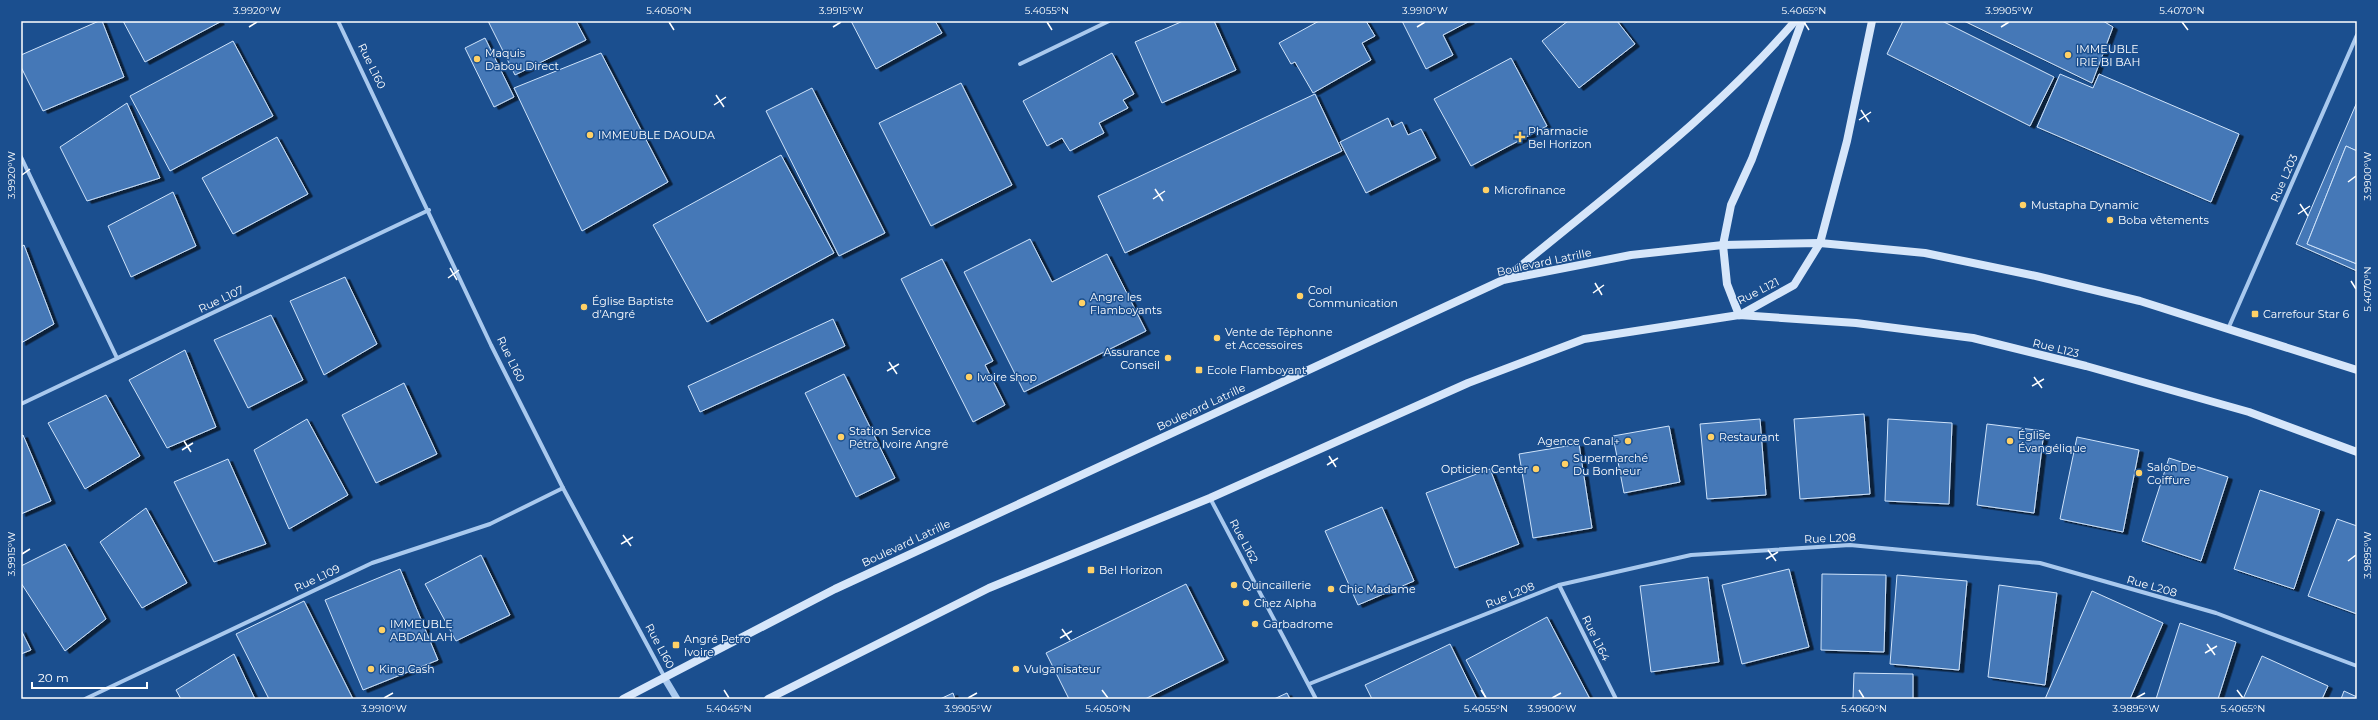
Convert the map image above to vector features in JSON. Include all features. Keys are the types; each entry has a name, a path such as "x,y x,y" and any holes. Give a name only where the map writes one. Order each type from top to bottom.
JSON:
{"main road":[{"path":"1503,280 1633,174 1732,88 1765,56 1795,21"},
{"name":"Rue L121","path":"1802,21 1752,159 1731,205 1723,245 1727,284 1739,315 1794,285 1820,243 1846,141 1872,21"},
{"path":"1820,243 1925,253 2036,276 2140,301 2357,370"},
{"name":"Boulevard Latrille","path":"623,699 665,679 835,589 1503,280 1631,255 1723,245 1820,243"},
{"path":"768,699 989,588 1210,498 1468,383 1584,339 1739,315"},
{"name":"Rue L123","path":"1739,315 1856,323 1973,338 2086,366 2249,412 2357,452"}],"street":[{"name":"Rue L160","path":"338,21 429,210 491,345 563,488 677,699"},
{"path":"1020,64 1109,21"},
{"name":"Rue L203","path":"2228,329 2357,35"},
{"path":"21,157 117,358"},
{"name":"Rue L107","path":"21,404 429,210"},
{"name":"Rue L109","path":"84,699 372,563 490,524 563,488"},
{"name":"Rue L162","path":"1210,498 1316,699"},
{"name":"Rue L208","path":"1309,684 1559,585 1691,555 1850,545 2040,563 2216,613 2357,666"},
{"name":"Rue L164","path":"1559,585 1616,699"}],"building":[{"path":"102,21 124,77 43,111 21,67 21,55"},
{"path":"123,21 219,21 220,22 145,62"},
{"path":"488,21 576,21 586,40 515,75"},
{"path":"851,21 935,21 942,33 876,69"},
{"path":"1183,21 1214,21 1236,70 1162,103 1135,42"},
{"path":"1319,21 1366,21 1375,36 1362,43 1371,60 1313,93 1295,62 1291,64 1279,43"},
{"path":"1402,21 1470,21 1443,35 1453,55 1426,69"},
{"path":"1568,21 1617,21 1635,44 1579,88 1542,41"},
{"path":"1903,21 1942,21 2054,77 2030,126 1887,54"},
{"name":"IMMEUBLE IRIE BI BAH","path":"1964,21 2103,21 2113,27 2092,83"},
{"path":"485,38 514,97 494,107 465,48"},
{"path":"233,41 273,116 170,171 130,96"},
{"name":"IMMEUBLE DAOUDA","path":"601,53 668,182 582,231 514,88"},
{"path":"1112,53 1134,94 1123,100 1128,108 1099,123 1104,133 1070,151 1062,138 1047,146 1023,101"},
{"path":"1511,58 1547,126 1471,166 1434,99"},
{"path":"2060,74 2093,88 2099,74 2239,134 2211,202 2037,127"},
{"path":"961,83 1012,185 931,226 879,123"},
{"path":"812,88 885,233 839,256 766,111"},
{"path":"1315,94 1342,151 1125,253 1098,196"},
{"path":"2357,102 2357,151 2346,146 2307,244 2357,264 2357,271 2296,244"},
{"path":"127,103 160,178 87,201 60,147"},
{"path":"1388,118 1392,127 1402,122 1408,135 1421,129 1436,158 1366,193 1340,142"},
{"path":"277,137 308,194 233,234 202,178"},
{"path":"2346,146 2357,151 2357,264 2307,244"},
{"path":"781,155 834,253 707,322 653,225"},
{"path":"173,192 196,246 131,277 108,226"},
{"path":"1030,239 1052,282 1107,254 1146,331 1024,392 964,272"},
{"path":"24,245 54,324 21,343 21,247"},
{"path":"942,259 993,361 985,365 1005,405 973,422 901,279"},
{"path":"345,277 377,344 324,375 290,301"},
{"path":"271,315 303,380 248,408 214,340"},
{"path":"833,319 845,346 700,412 688,386"},
{"path":"185,350 216,427 167,448 129,380"},
{"path":"844,374 895,478 856,497 805,393"},
{"path":"404,383 437,454 376,483 342,415"},
{"path":"106,395 140,456 85,489 48,423"},
{"path":"1864,414 1870,494 1800,499 1794,419"},
{"path":"307,419 348,495 289,529 254,450"},
{"path":"1760,419 1766,495 1707,499 1700,424"},
{"path":"1888,419 1952,423 1949,504 1885,501"},
{"path":"1987,424 2044,431 2034,513 1977,505"},
{"path":"1669,426 1680,482 1624,493 1613,436"},
{"path":"23,435 51,501 21,514 21,436"},
{"path":"2077,437 2139,450 2123,532 2060,519"},
{"path":"1579,444 1592,528 1533,538 1519,454"},
{"path":"2169,458 2228,477 2201,561 2142,541"},
{"path":"228,459 266,544 214,562 174,482"},
{"path":"1490,469 1519,544 1455,568 1426,493"},
{"path":"2260,490 2320,510 2294,589 2234,569"},
{"path":"1382,507 1414,581 1358,605 1325,531"},
{"path":"146,508 187,583 142,608 100,542"},
{"path":"2337,519 2357,526 2357,614 2308,596"},
{"path":"65,544 106,619 65,651 21,583 21,566"},
{"path":"481,555 510,615 456,641 425,584"},
{"name":"IMMEUBLE ABDALLAH","path":"400,569 438,660 363,690 325,600"},
{"path":"1789,569 1809,647 1742,664 1722,585"},
{"path":"1822,574 1886,575 1884,652 1821,650"},
{"path":"1897,575 1967,581 1959,670 1890,664"},
{"path":"1708,577 1719,662 1651,672 1640,586"},
{"path":"1186,584 1224,660 1145,699 1069,699 1046,653"},
{"path":"1999,585 2057,593 2045,685 1988,677"},
{"path":"2092,591 2163,623 2130,699 2045,699"},
{"path":"304,601 353,699 269,699 236,634"},
{"path":"1547,617 1590,699 1487,699 1466,660"},
{"path":"2180,623 2236,642 2218,699 2156,699"},
{"path":"21,630 31,650 21,654"},
{"path":"1450,644 1477,699 1372,699 1365,685"},
{"path":"234,654 255,699 181,699 176,690"},
{"path":"2262,656 2328,686 2322,699 2243,699"},
{"path":"1854,673 1913,674 1913,699 1853,699"},
{"path":"2344,691 2357,697 2357,699 2341,699"},
{"path":"953,693 955,699 940,699"},
{"path":"1287,693 1290,699 1274,699"}],"place":[{"name":"IMMEUBLE IRIE BI BAH","path":"2068,55"},
{"name":"Maquis Dabou Direct","path":"477,59"},
{"name":"IMMEUBLE DAOUDA","path":"590,135"},
{"name":"Pharmacie Bel Horizon","path":"1520,137"},
{"name":"Microfinance","path":"1486,190"},
{"name":"Mustapha Dynamic","path":"2023,205"},
{"name":"Boba vêtements","path":"2110,220"},
{"name":"Cool Communication","path":"1300,296"},
{"name":"Angre les Flamboyants","path":"1082,303"},
{"name":"Église Baptiste d’Angré","path":"584,307"},
{"name":"Carrefour Star 6","path":"2255,314"},
{"name":"Vente de Téphonne et Accessoires","path":"1217,338"},
{"name":"Assurance Conseil","path":"1168,358"},
{"name":"Ecole Flamboyant","path":"1199,370"},
{"name":"Ivoire shop","path":"969,377"},
{"name":"Station Service Pétro Ivoire Angré","path":"841,437"},
{"name":"Restaurant","path":"1711,437"},
{"name":"Agence Canal+","path":"1628,441"},
{"name":"Église Évangélique","path":"2010,441"},
{"name":"Supermarché Du Bonheur","path":"1565,464"},
{"name":"Opticien Center","path":"1536,469"},
{"name":"Salon De Coiffure","path":"2139,473"},
{"name":"Bel Horizon","path":"1091,570"},
{"name":"Quincaillerie","path":"1234,585"},
{"name":"Chic Madame","path":"1331,589"},
{"name":"Chez Alpha","path":"1246,603"},
{"name":"Garbadrome","path":"1255,624"},
{"name":"IMMEUBLE ABDALLAH","path":"382,630"},
{"name":"Angré Petro Ivoire","path":"676,645"},
{"name":"King Cash","path":"371,669"},
{"name":"Vulganisateur","path":"1016,669"}]}
